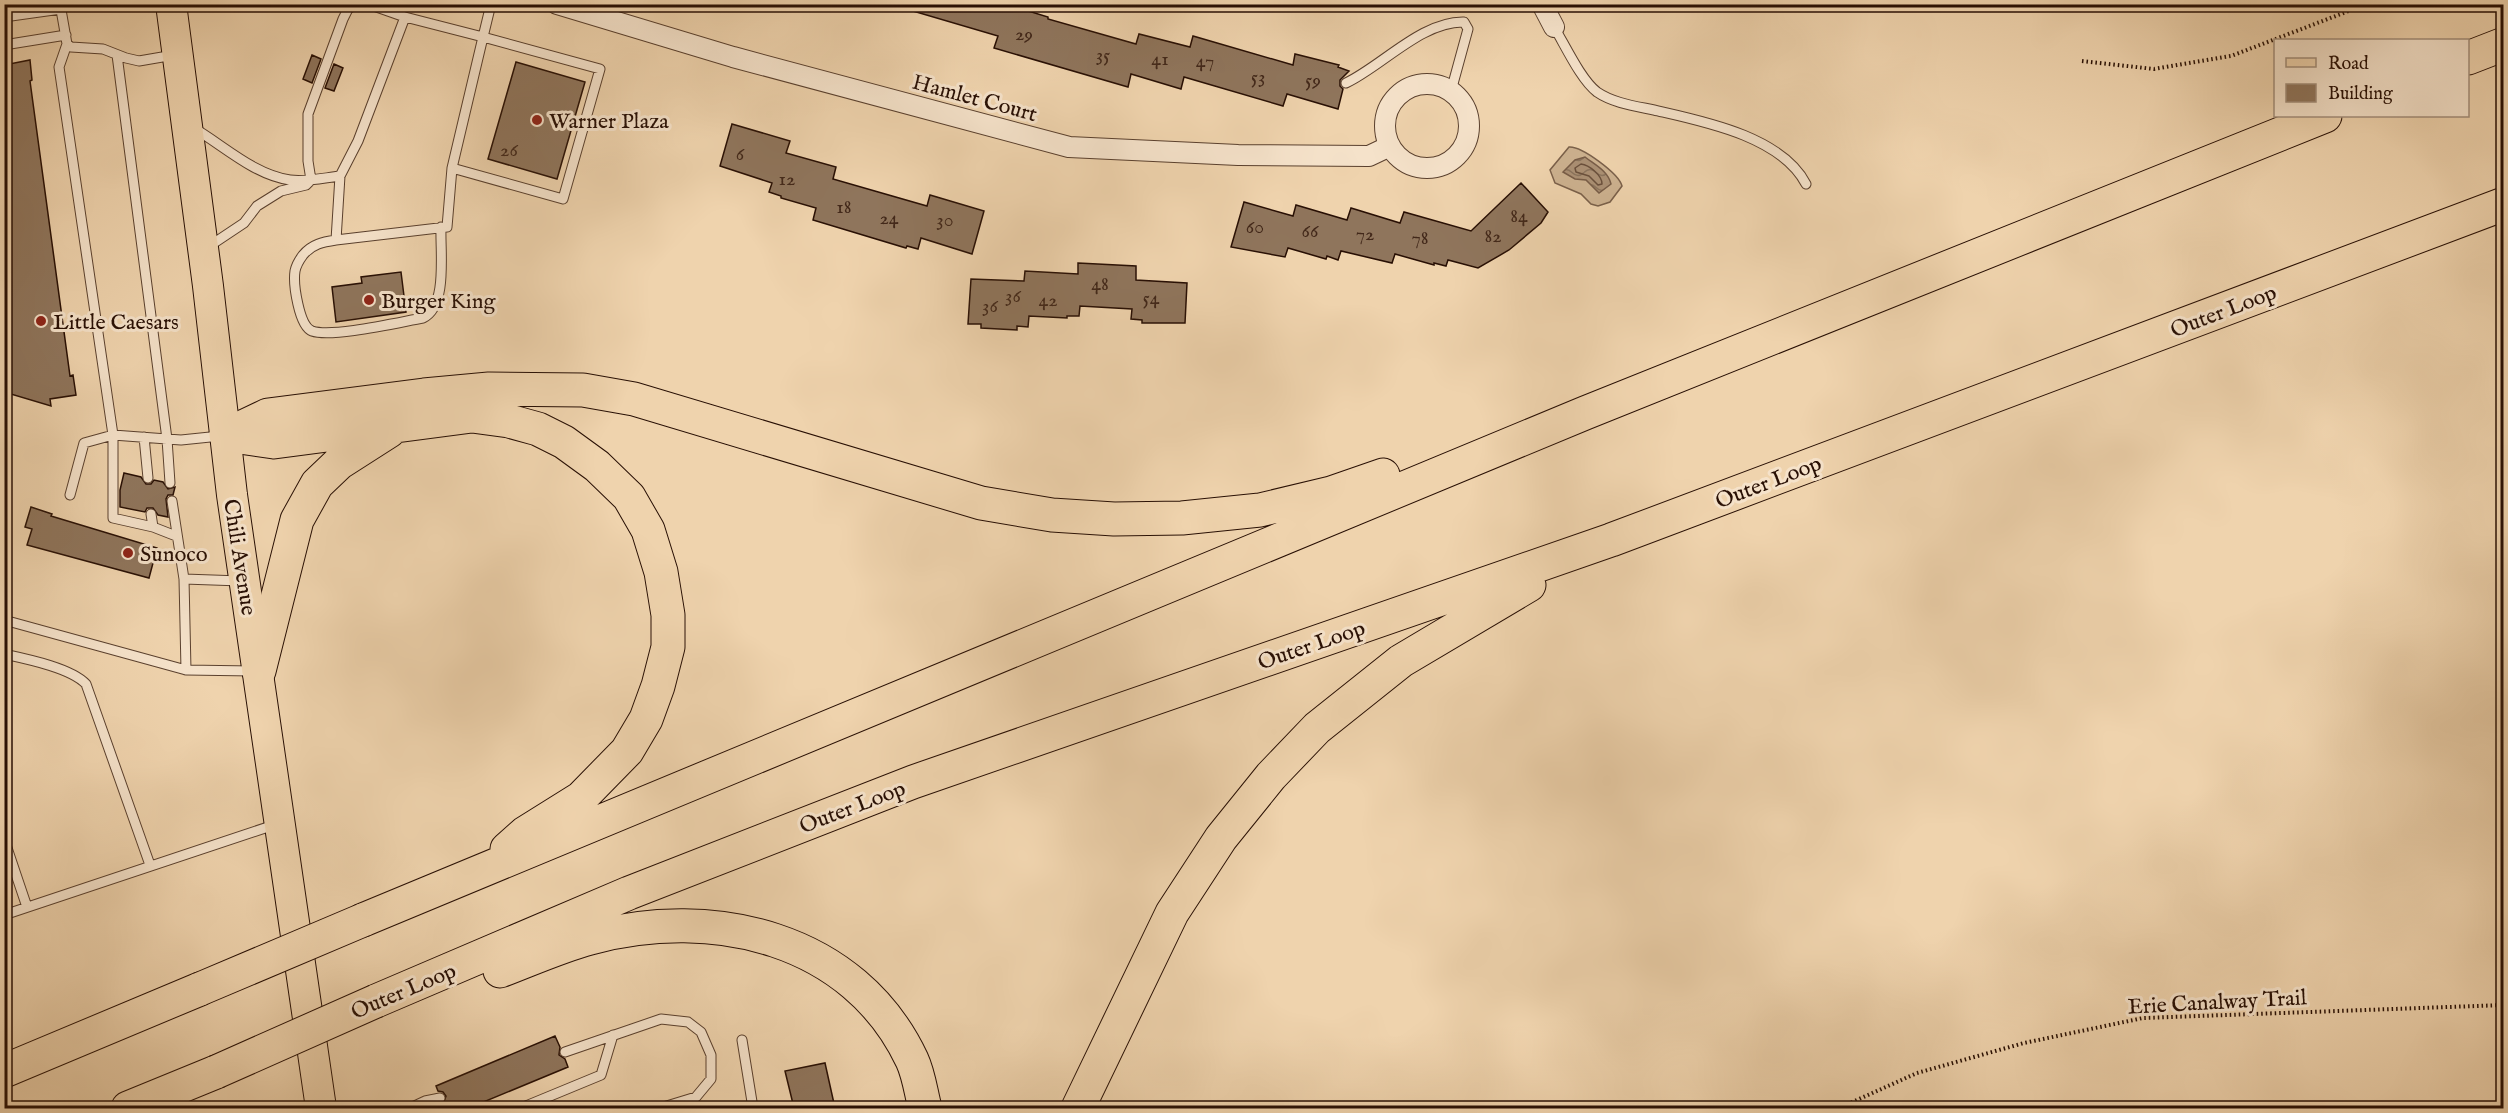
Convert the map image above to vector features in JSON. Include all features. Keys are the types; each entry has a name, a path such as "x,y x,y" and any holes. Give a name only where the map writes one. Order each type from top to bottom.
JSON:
{"highway":[{"path":"2469,58 2504,44"},
{"path":"4,1071 1585,413 2323,117"},
{"name":"Outer Loop","path":"128,1108 629,893 914,782 1611,540 2504,204"},
{"path":"226,435 268,415 424,394 489,388 583,390 634,399 690,414 813,454 981,502 1052,515 1114,519 1182,518 1260,510 1331,493 1426,460 1585,413"},
{"path":"226,435 274,442 472,416 509,421 538,429 564,442 597,466 629,497 648,530 661,572 668,615 668,646 658,686 646,719 627,751 581,798 525,833 481,873"},
{"path":"259,671 297,520 317,484 331,470 395,427"},
{"path":"1078,1108 1172,913 1221,838 1271,776 1317,728 1401,661 1485,609 1611,540"},
{"path":"376,1001 496,972 590,938 684,926 725,927 806,951 841,973 871,997 895,1030 913,1062 925,1108"}],"main road":[{"name":"Chili Avenue","path":"171,4 226,435 231,495 259,671 321,1108"}],"street":[{"name":"Hamlet Court","path":"557,4 733,57 1070,147 1238,155 1369,156 1390,146"},
{"path":"1542,4 1554,27"},
{"path":"1425,84 1438,85 1451,91 1464,107 1470,127 1467,141 1460,153 1450,163 1437,168 1423,169 1410,165 1398,157 1385,133 1390,105 1411,87 1425,84"}],"lane":[{"path":"311,180 308,161 308,114 343,19 348,9 356,4"},
{"path":"368,4 405,17 600,69 562,199 452,168"},
{"path":"441,227 441,288 436,305 430,314 423,318 334,332 312,331 304,325 300,315 295,272 302,256 309,249 318,243 336,240 441,227 447,227 452,168 491,4"},
{"path":"4,17 60,7 66,40 59,67 113,435 113,518 153,527 176,536"},
{"path":"336,240 340,176 358,141 405,17"},
{"path":"1346,83 1422,36 1451,21 1464,22 1468,29 1451,91"},
{"path":"1554,27 1583,75 1598,92 1619,102 1709,123 1770,147 1784,157 1802,176 1806,184"},
{"path":"66,40 71,47 103,49 139,61 178,54"},
{"path":"4,45 66,40"},
{"path":"117,55 167,439 170,483"},
{"path":"187,124 257,169 289,180 340,176"},
{"path":"203,250 244,224 257,206 281,191 306,185 311,180"},
{"path":"70,495 84,443 113,435 181,440 226,435"},
{"path":"144,437 148,478"},
{"path":"172,501 184,579 186,670"},
{"path":"151,514 153,527"},
{"path":"184,579 245,581"},
{"path":"4,620 186,670 259,671"},
{"path":"4,654 69,672 80,677 86,684 150,865"},
{"path":"4,915 279,823"},
{"path":"4,839 27,907"},
{"path":"565,1052 661,1019 688,1022 701,1032 711,1055 711,1078 696,1097 660,1108"},
{"path":"521,1108 601,1075 613,1035"},
{"path":"742,1040 753,1108"},
{"path":"410,1108 424,1101 440,1098"}],"path":[{"path":"2275,39 2367,4"},
{"path":"2082,61 2154,69 2231,56 2274,40"},
{"name":"Erie Canalway Trail","path":"1839,1108 1917,1072 2024,1043 2143,1018 2504,1005"}],"shaded area":[{"path":"1569,147 1591,156 1619,181 1622,186 1610,202 1598,206 1591,204 1581,194 1555,183 1550,170"}],"water":[{"path":"1585,157 1607,175 1611,184 1599,193 1586,180 1575,179 1563,172 1575,160"}],"building":[{"path":"907,4 1005,4 1136,44 1139,34 1190,47 1193,36 1293,65 1295,54 1339,65 1338,67 1349,71 1340,80 1340,86 1343,89 1338,109 1287,94 1283,106 1184,77 1181,89 1131,74 1128,87 994,48 998,36 906,9"},
{"path":"312,55 321,59 312,83 303,79"},
{"path":"30,60 32,80 30,81 70,376 73,375 76,395 50,399 51,406 4,392 4,65"},
{"name":"Warner Plaza","path":"516,62 585,82 557,179 488,159"},
{"path":"334,64 343,68 334,91 325,88"},
{"path":"732,124 790,141 786,153 836,167 833,179 927,206 930,195 984,211 972,254 921,238 918,249 907,246 906,248 813,220 816,208 781,198 769,192 772,183 720,166"},
{"path":"1521,183 1548,212 1541,223 1509,250 1478,268 1448,260 1446,266 1434,263 1434,265 1395,254 1392,263 1341,251 1338,260 1327,256 1326,259 1288,248 1285,257 1231,247 1244,202 1293,216 1296,205 1347,220 1351,208 1400,223 1404,212 1471,231"},
{"path":"1078,263 1136,266 1136,280 1187,283 1185,323 1142,323 1142,320 1131,319 1132,309 1080,306 1079,316 1067,316 1067,318 1029,316 1028,327 1017,326 1017,330 981,328 981,324 968,324 971,279 1024,281 1025,271 1078,274"},
{"name":"Burger King","path":"401,272 406,312 336,322 332,287 362,283 361,277"},
{"path":"124,473 141,477 146,484 151,484 154,480 163,482 168,489 175,487 173,495 168,495 166,499 168,517 158,515 153,508 147,508 145,512 120,507 120,490"},
{"path":"31,507 52,514 51,516 157,548 149,578 27,545 32,529 25,527"},
{"path":"555,1036 560,1047 559,1055 565,1059 568,1067 469,1108 445,1108 443,1104 446,1096 443,1092 438,1091 436,1086"},
{"path":"825,1063 835,1108 794,1108 785,1071"}],"place":[{"name":"Warner Plaza","path":"537,120"},
{"name":"Burger King","path":"369,300"},
{"name":"Little Caesars","path":"41,321"},
{"name":"Sunoco","path":"128,553"}]}
